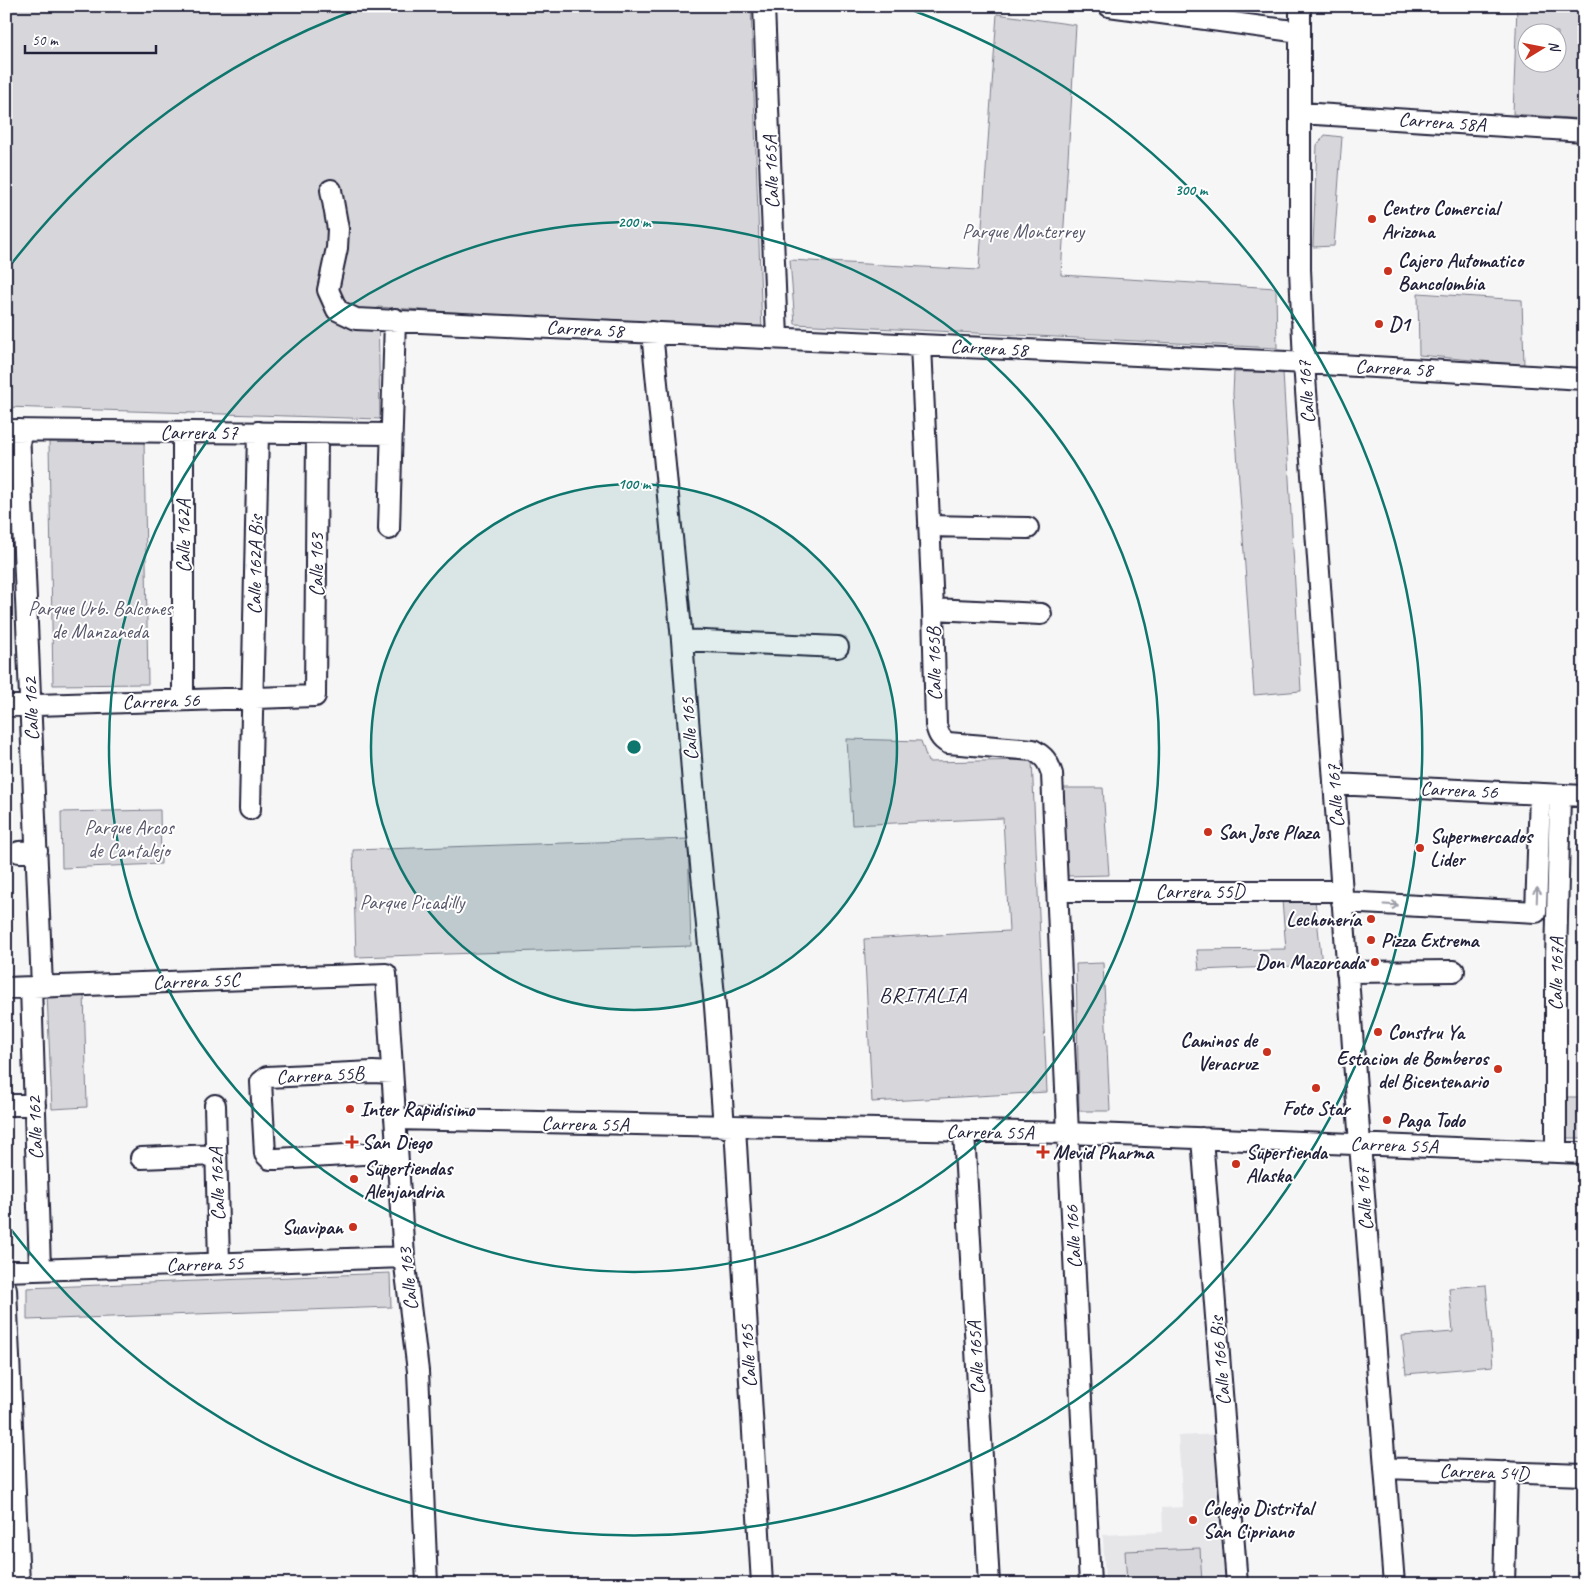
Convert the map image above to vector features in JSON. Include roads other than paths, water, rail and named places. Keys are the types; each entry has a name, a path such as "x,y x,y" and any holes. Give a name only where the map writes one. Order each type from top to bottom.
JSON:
{"street":[{"name":"Calle 165A","path":"764,6 777,338"},
{"path":"1110,6 1300,32"},
{"name":"Calle 167","path":"1300,6 1300,278 1304,363 1347,972 1394,1584"},
{"name":"Carrera 58A","path":"1300,113 1584,131"},
{"name":"Carrera 58","path":"331,190 338,229 337,248 328,290 337,310 356,318 1304,363 1584,379"},
{"path":"389,529 395,319"},
{"name":"Calle 165","path":"652,332 682,640 704,900 730,1127 762,1584"},
{"name":"Calle 165B","path":"921,345 933,608 936,725 942,740 948,743 1033,750 1043,756 1049,763 1052,774 1058,891"},
{"name":"Carrera 57","path":"13,430 391,434"},
{"name":"Calle 162","path":"13,430 31,705 28,852 36,987 34,1105 40,1269"},
{"name":"Calle 162A","path":"183,700 184,432"},
{"name":"Calle 162A Bis","path":"250,810 258,432"},
{"name":"Calle 163","path":"315,696 317,433"},
{"path":"929,526 1028,528"},
{"path":"933,608 1041,614"},
{"path":"682,640 838,647"},
{"name":"Carrera 56","path":"6,706 315,696"},
{"name":"Carrera 56","path":"1334,784 1584,796"},
{"name":"Carrera 55D","path":"1058,891 1342,896 1536,912 1550,794"},
{"name":"Calle 167A","path":"1550,794 1556,998 1556,1152"},
{"name":"Calle 166","path":"1058,891 1090,1584"},
{"path":"1347,972 1454,972"},
{"name":"Calle 163","path":"386,974 404,1257 418,1371 427,1584"},
{"name":"Carrera 55C","path":"6,988 386,974"},
{"name":"Carrera 55B","path":"392,1073 373,1072 267,1077 261,1082 265,1154 270,1159 277,1159 397,1152"},
{"name":"Calle 162A","path":"215,1104 219,1263"},
{"path":"6,1106 34,1105"},
{"name":"Carrera 55A","path":"395,1119 1068,1133 1584,1154"},
{"name":"Calle 165A","path":"964,1132 989,1584"},
{"name":"Calle 166 Bis","path":"1202,1138 1237,1584"},
{"path":"141,1158 216,1155"},
{"name":"Carrera 55","path":"6,1271 404,1257"},
{"path":"6,1289 19,1584"},
{"name":"Carrera 54D","path":"1385,1468 1584,1475"},
{"path":"1504,1584 1507,1472"}],"place":[{"name":"Centro Comercial Arizona","path":"1372,219"},
{"name":"Cajero Automatico Bancolombia","path":"1388,271"},
{"name":"D1","path":"1379,324"},
{"name":"San Jose Plaza","path":"1208,832"},
{"name":"Supermercados Lider","path":"1420,848"},
{"name":"Lechonería","path":"1371,919"},
{"name":"Pizza Extrema","path":"1371,940"},
{"name":"Don Mazorcada","path":"1375,962"},
{"name":"Constru Ya","path":"1378,1032"},
{"name":"Caminos de Veracruz","path":"1267,1052"},
{"name":"Estacion de Bomberos del Bicentenario","path":"1498,1069"},
{"name":"Foto Star","path":"1316,1088"},
{"name":"Inter Rapidisimo","path":"350,1109"},
{"name":"Paga Todo","path":"1387,1120"},
{"name":"San Diego","path":"352,1142"},
{"name":"Mevid Pharma","path":"1043,1152"},
{"name":"Supertienda Alaska","path":"1236,1164"},
{"name":"Supertiendas Alenjandria","path":"354,1179"},
{"name":"Suavipan","path":"353,1227"},
{"name":"Colegio Distrital San Cipriano","path":"1193,1520"}],"district":[{"name":"BRITALIA","path":"923,995"}],"park label":[{"name":"Parque Monterrey","path":"1023,231"},
{"name":"Parque Urb. Balcones de Manzaneda","path":"100,620"},
{"name":"Parque Arcos de Cantalejo","path":"129,838"},
{"name":"Parque Picadilly","path":"412,902"}]}
